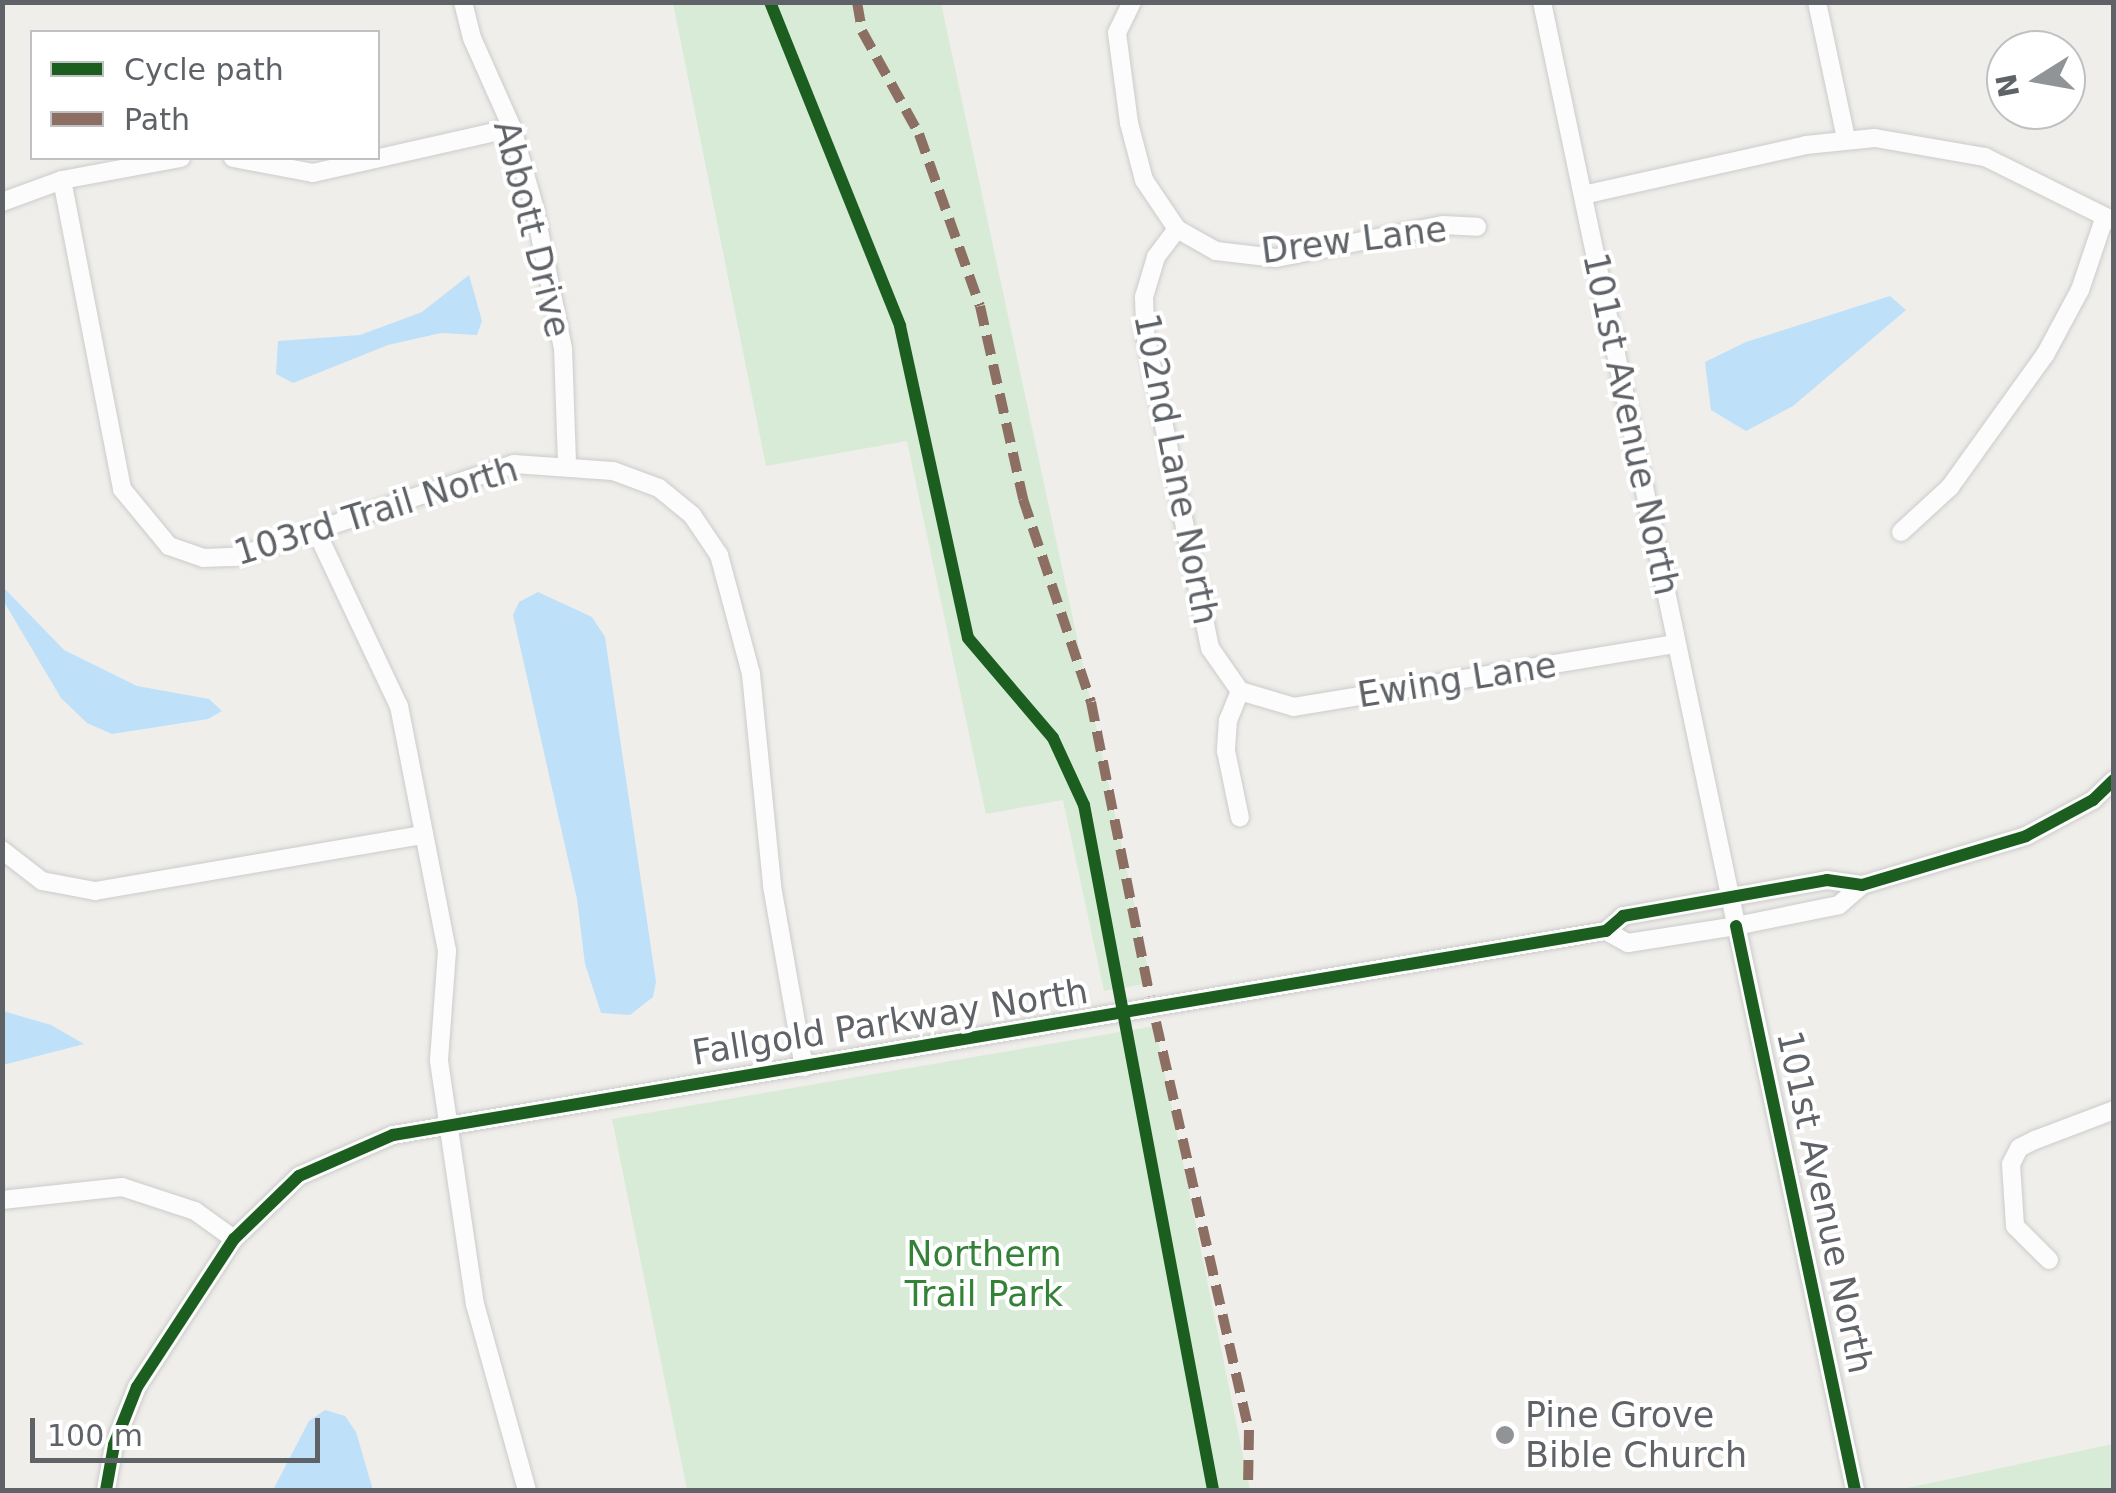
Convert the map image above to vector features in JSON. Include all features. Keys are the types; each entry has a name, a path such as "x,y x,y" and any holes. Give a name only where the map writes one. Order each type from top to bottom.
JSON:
{"street":[{"name":"Abbott Drive","path":"463,2 472,38 512,128 563,348 567,463"},
{"name":"101st Avenue North","path":"1542,2 1854,1490"},
{"path":"1817,2 1846,138"},
{"path":"1129,6 1117,33 1117,65 1136,154 1144,180 1177,229"},
{"path":"380,158 512,128"},
{"path":"1583,195 1846,138 1951,146 1997,163 2109,220 2080,290 2045,355 1950,487 1901,532"},
{"path":"2,202 62,180 169,160"},
{"path":"244,160 313,173 370,160"},
{"name":"103rd Trail North","path":"62,180 112,454 122,489 144,523 170,546 203,558 236,557 318,535 461,479 514,464 567,463 659,488 692,515 719,555 751,674 772,886 804,1067"},
{"name":"Drew Lane","path":"1177,229 1216,251 1276,258 1443,225 1478,227"},
{"name":"102nd Lane North","path":"1177,229 1156,257 1144,297 1145,334 1210,648 1240,692"},
{"path":"318,535 399,706 447,951 439,1062 474,1304 527,1490"},
{"name":"Ewing Lane","path":"1240,692 1294,707 1676,644"},
{"path":"1240,692 1226,751 1240,818"},
{"path":"1862,885 2026,836 2093,800 2114,780"},
{"path":"2,850 42,881 95,890 424,835"},
{"name":"Fallgold Parkway North","path":"106,1490 114,1445 137,1387 234,1240 300,1176 342,1153 448,1126 1606,931 1622,916 1827,880 1862,885"},
{"name":"Fallgold Parkway North","path":"1606,931 1628,944 1736,926 1839,905 1862,885"},
{"path":"2049,1260 2015,1226 2010,1164 2019,1148 2114,1110"},
{"path":"2,1200 122,1188 195,1211 234,1240"}],"green space":[{"path":"673,3 941,3 1151,983 1104,991 1063,800 986,814 907,441 766,466"},
{"name":"Northern Trail Park","path":"1155,1026 1250,1490 687,1490 612,1119"},
{"path":"2113,1444 2113,1490 1898,1490"}],"water":[{"path":"469,275 482,321 477,335 441,333 388,345 293,383 276,374 278,341 360,335 422,312"},
{"path":"1890,296 1906,310 1793,406 1746,431 1711,410 1705,362 1746,342"},
{"path":"2,586 64,650 137,686 209,699 222,711 208,719 112,734 87,723 61,698 3,600"},
{"path":"538,592 592,617 605,637 656,982 653,997 630,1015 601,1013 585,964 577,899 513,615 519,602"},
{"path":"3,1011 51,1025 84,1044 3,1065"},
{"path":"325,1410 345,1416 356,1432 373,1490 273,1490 309,1421"}],"marked path":[{"path":"857,2 862,31 919,134 980,306 1023,499 1091,702 1150,996"},
{"path":"1156,1022 1249,1430 1248,1490"}],"cycle path":[{"path":"770,2 900,326 968,638 1053,738 1084,805 1213,1490"},
{"path":"106,1490 114,1445 137,1387 234,1239 299,1176 393,1135 1606,931 1623,916 1827,880 1862,885 2026,836 2093,800 2114,780"},
{"path":"1736,926 1855,1490"}],"place":[{"name":"Pine Grove Bible Church","path":"1505,1435"}]}
